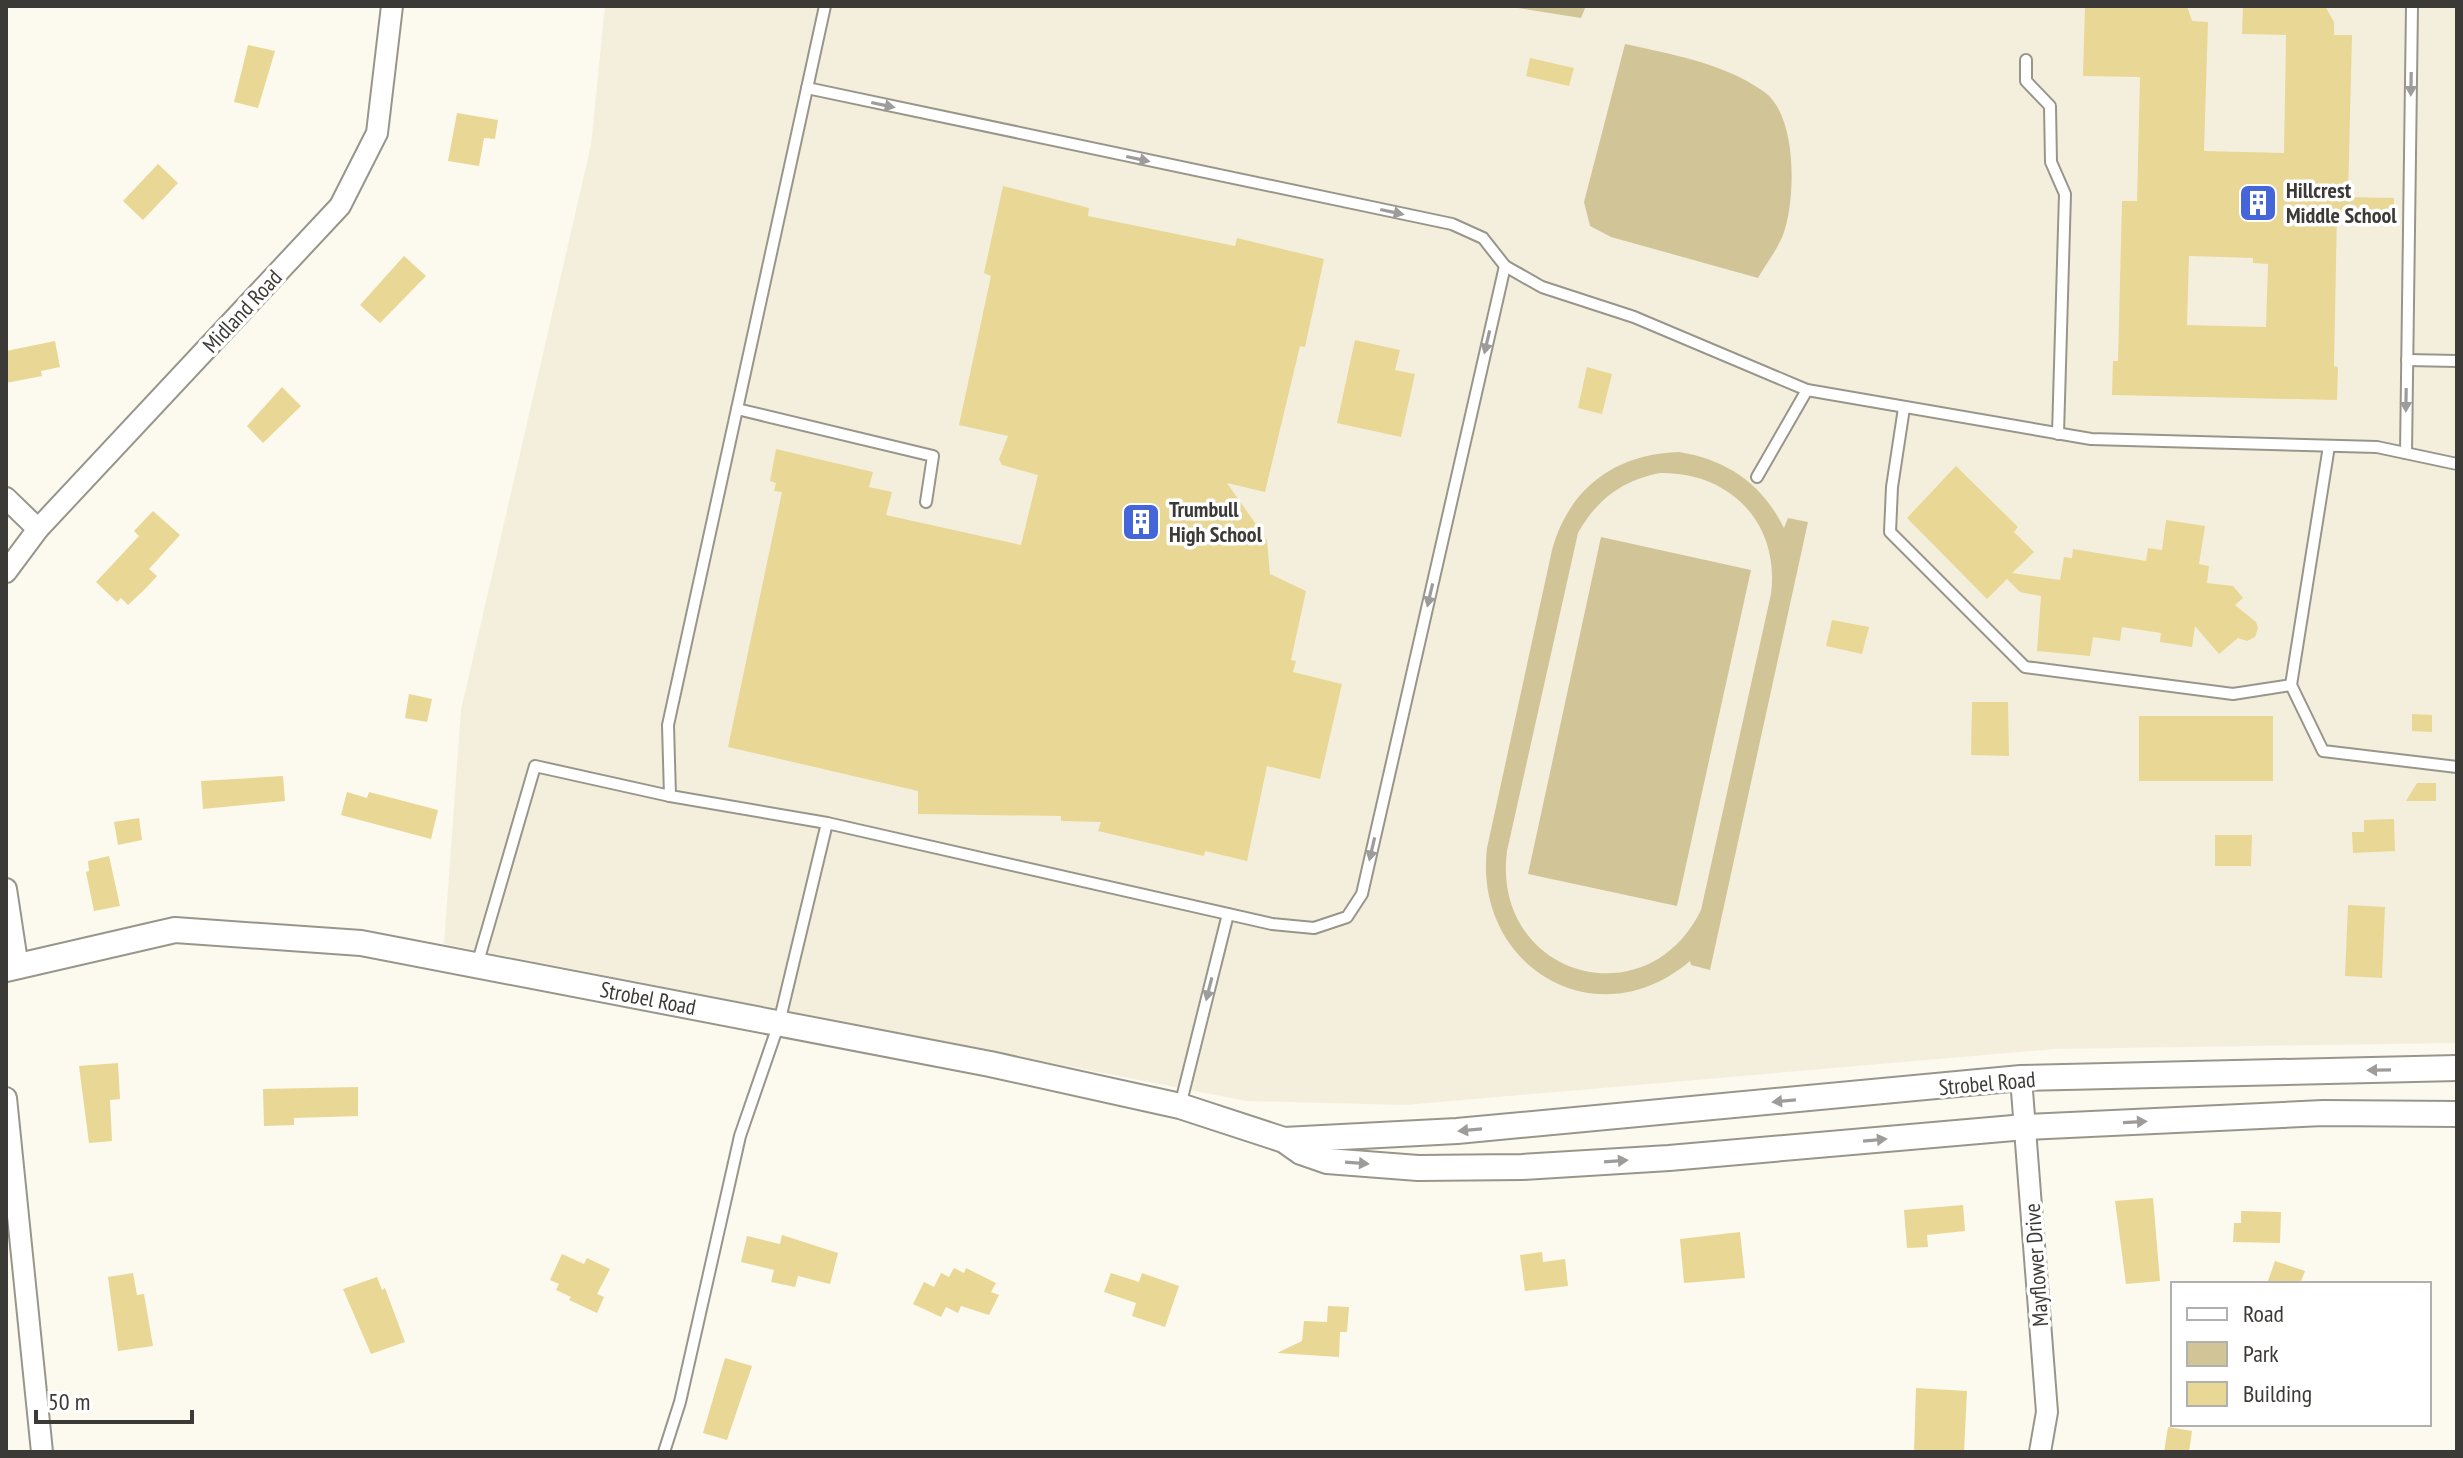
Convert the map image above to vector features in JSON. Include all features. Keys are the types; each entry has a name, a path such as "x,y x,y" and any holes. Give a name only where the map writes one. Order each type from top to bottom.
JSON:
{"street":[{"name":"Midland Road","path":"6,572 38,529 340,206 377,133 392,6"},
{"path":"6,498 38,529"},
{"path":"6,889 12,968"},
{"name":"Strobel Road","path":"12,968 175,930 361,943 779,1023 1180,1106 1284,1140 1301,1152 1327,1161 1418,1168 1522,1167 2025,1127 2323,1113 2457,1114"},
{"name":"Strobel Road","path":"1284,1140 1519,1126 2021,1078 2457,1068"},
{"name":"Mayflower Drive","path":"2021,1078 2047,1412 2040,1452"},
{"path":"6,1098 42,1452"},
{"path":"1519,1126 1522,1167"}],"lane":[{"path":"670,796 668,725 825,6"},
{"path":"2406,453 2412,6"},
{"path":"2026,60 2026,81 2050,106 2051,162 2065,194 2058,434"},
{"path":"807,88 1452,224 1483,238 1505,266 1542,287 1634,317 1807,390 2091,439 2377,447 2457,464"},
{"path":"477,965 535,766 670,796 827,823 1228,914 1314,928 1347,917 1362,894 1505,266"},
{"path":"2407,360 2457,361"},
{"path":"1757,477 1807,390"},
{"path":"1904,408 1892,487 1890,532 2025,667 2233,694 2291,685"},
{"path":"737,409 933,456 926,502"},
{"path":"2329,446 2291,685 2323,751 2457,767"},
{"path":"664,1452 680,1402 740,1136 779,1023 827,823"},
{"path":"1180,1106 1228,914"}],"shaded area":[{"path":"605,6 2457,6 2457,1043 2054,1049 1405,1105 1246,1101 444,944 461,710 591,145"}],"green space":[{"path":"1505,6 1586,6 1581,18"},
{"path":"1625,44 1714,66 1747,81 1774,102 1783,118 1788,138 1792,181 1783,235 1758,278 1611,237 1590,226 1584,202"},
{"path":"1679,452 1713,461 1742,476 1754,487 1784,528 1788,518 1808,522 1710,970 1691,965 1690,961 1654,984 1617,994 1581,992 1548,979 1520,957 1500,927 1488,890 1487,848 1552,550 1560,528 1570,509 1598,478 1635,459","holes":["1660,473 1686,475 1729,492 1746,507 1759,525 1772,569 1771,594 1701,910 1676,945 1645,965 1611,973 1577,969 1547,954 1523,928 1508,894 1507,851 1578,533 1594,510 1623,486"]},
{"path":"1601,537 1751,570 1677,906 1528,874"}],"building":[{"name":"Hillcrest Middle School","path":"2085,6 2187,6 2192,21 2208,22 2204,151 2284,153 2286,35 2242,34 2243,6 2325,6 2334,22 2334,35 2352,35 2348,197 2394,198 2394,214 2337,212 2334,366 2338,367 2337,400 2112,395 2113,361 2118,361 2122,201 2137,201 2140,77 2083,76","holes":["2189,256 2253,258 2253,263 2268,264 2266,327 2187,325"]},
{"path":"248,45 275,51 258,108 234,102"},
{"path":"1530,58 1574,68 1569,86 1526,76"},
{"path":"457,113 498,120 495,139 484,138 479,166 448,161"},
{"path":"158,164 178,183 143,220 123,201"},
{"name":"Trumbull High School","path":"1003,186 1089,208 1088,216 1235,246 1237,238 1324,259 1305,347 1300,346 1265,492 1227,483 1267,540 1270,574 1306,591 1291,660 1296,661 1293,672 1342,684 1320,779 1267,766 1247,861 1205,851 1204,856 1098,831 1101,822 1061,821 1061,816 918,814 918,791 728,747 782,492 774,491 776,483 770,481 776,449 873,472 869,487 892,492 886,515 1021,545 1038,475 1002,465 999,459 1008,436 959,425 991,276 984,273"},
{"path":"404,256 426,276 380,323 360,305"},
{"path":"1355,340 1400,350 1395,370 1415,374 1401,437 1337,423"},
{"path":"55,341 60,367 41,371 42,376 6,383 6,351"},
{"path":"1587,367 1612,374 1602,414 1578,408"},
{"path":"282,387 301,406 263,443 247,426"},
{"path":"1956,466 2018,527 2014,532 2034,552 2012,573 2060,580 2064,557 2072,558 2073,549 2146,561 2148,548 2162,550 2166,520 2205,526 2199,564 2209,566 2207,583 2233,586 2243,598 2235,605 2256,622 2255,637 2247,641 2238,638 2219,654 2195,626 2192,647 2160,642 2161,633 2122,627 2120,641 2093,637 2090,656 2037,651 2041,596 2020,592 2007,579 1987,599 1907,518"},
{"path":"153,511 180,535 149,569 157,576 145,589 128,605 121,598 117,602 96,582 139,536 134,531"},
{"path":"1832,620 1869,627 1862,654 1826,646"},
{"path":"409,694 432,699 427,722 405,718"},
{"path":"1972,702 2008,702 2009,756 1971,755"},
{"path":"2412,714 2432,715 2432,732 2412,731"},
{"path":"2139,716 2273,716 2273,781 2139,781"},
{"path":"283,776 285,801 203,809 201,781"},
{"path":"2417,783 2436,783 2436,801 2406,801"},
{"path":"347,792 367,798 369,792 438,810 431,839 341,815"},
{"path":"139,818 142,840 118,845 114,822"},
{"path":"2394,819 2395,851 2353,853 2352,832 2364,832 2364,820"},
{"path":"2215,835 2252,835 2251,866 2215,866"},
{"path":"109,856 120,906 94,911 86,872 89,871 88,861"},
{"path":"2348,905 2385,907 2382,978 2345,976"},
{"path":"118,1063 120,1099 110,1100 112,1141 89,1143 79,1066"},
{"path":"358,1087 358,1116 294,1118 294,1125 264,1126 263,1089"},
{"path":"2153,1198 2160,1281 2126,1284 2115,1201"},
{"path":"1963,1205 1965,1231 1927,1235 1928,1247 1907,1248 1904,1210"},
{"path":"2241,1211 2281,1212 2280,1243 2233,1242 2234,1223 2241,1223"},
{"path":"1740,1232 1745,1278 1684,1283 1680,1239"},
{"path":"782,1235 838,1253 830,1284 798,1276 795,1287 771,1282 774,1270 741,1262 747,1236 780,1244"},
{"path":"1542,1252 1543,1262 1565,1259 1568,1286 1525,1291 1520,1255"},
{"path":"562,1254 584,1264 587,1258 610,1269 597,1294 604,1297 597,1313 569,1300 571,1297 556,1290 559,1284 550,1280"},
{"path":"2275,1261 2305,1271 2301,1282 2268,1282"},
{"path":"954,1268 964,1273 966,1268 996,1283 991,1292 999,1295 989,1315 961,1306 958,1313 946,1307 941,1317 913,1304 924,1282 934,1287 941,1273 949,1277"},
{"path":"133,1273 137,1295 144,1294 153,1346 118,1351 108,1277"},
{"path":"1111,1273 1139,1282 1142,1273 1179,1286 1165,1327 1132,1316 1136,1303 1104,1292"},
{"path":"377,1277 382,1290 385,1288 405,1342 371,1354 343,1289"},
{"path":"1328,1306 1349,1307 1347,1332 1340,1332 1339,1357 1277,1353 1302,1341 1304,1321 1327,1322"},
{"path":"725,1358 752,1366 727,1440 703,1433"},
{"path":"1916,1388 1967,1391 1964,1452 1914,1452"},
{"path":"2168,1427 2192,1431 2189,1452 2164,1452"}],"place":[{"name":"Hillcrest Middle School","path":"2258,203"},
{"name":"Trumbull High School","path":"1141,522"}]}
